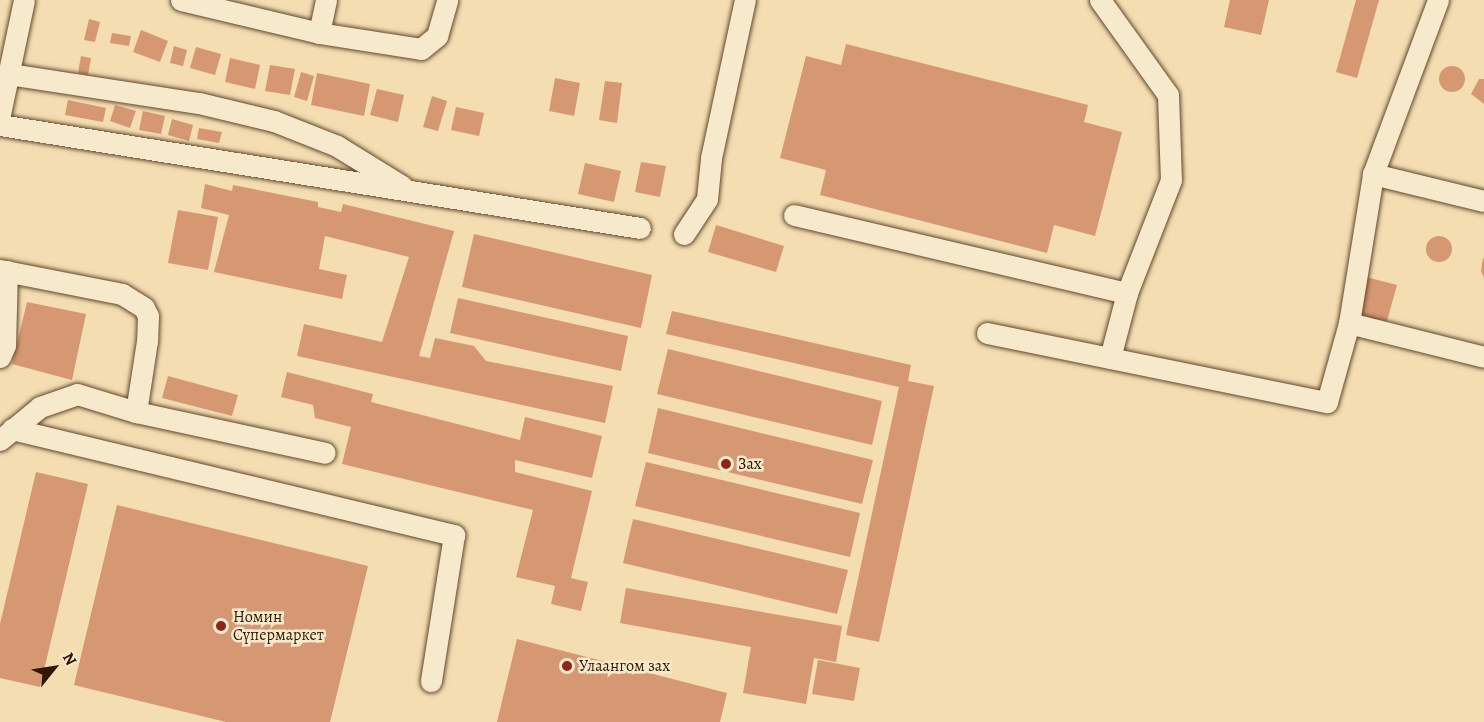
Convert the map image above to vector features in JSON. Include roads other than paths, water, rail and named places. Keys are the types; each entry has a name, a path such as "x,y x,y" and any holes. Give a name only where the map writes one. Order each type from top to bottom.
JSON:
{"street":[{"path":"0,114 24,0"},
{"path":"182,0 319,33 421,50 437,36 447,0"},
{"path":"319,33 326,0"},
{"path":"684,234 707,199 711,158 745,0"},
{"path":"1100,0 1168,95 1171,180 1127,293 1110,358"},
{"path":"987,333 1327,402 1350,323 1372,174 1438,0"},
{"path":"9,74 199,103 273,121 337,146 412,192"},
{"path":"0,125 640,228"},
{"path":"1372,174 1484,201"},
{"path":"794,215 1127,293"},
{"path":"0,357 5,345 4,271 122,294 144,308 148,316 147,342 136,412"},
{"path":"1350,323 1484,357"},
{"path":"6,434 52,400 77,394 136,412 325,453"},
{"path":"6,434 454,535 431,681"}],"place":[{"name":"Зах","path":"726,464"},
{"name":"Номин Сүпермаркет","path":"221,626"},
{"name":"Улаангом зах","path":"567,666"}]}
